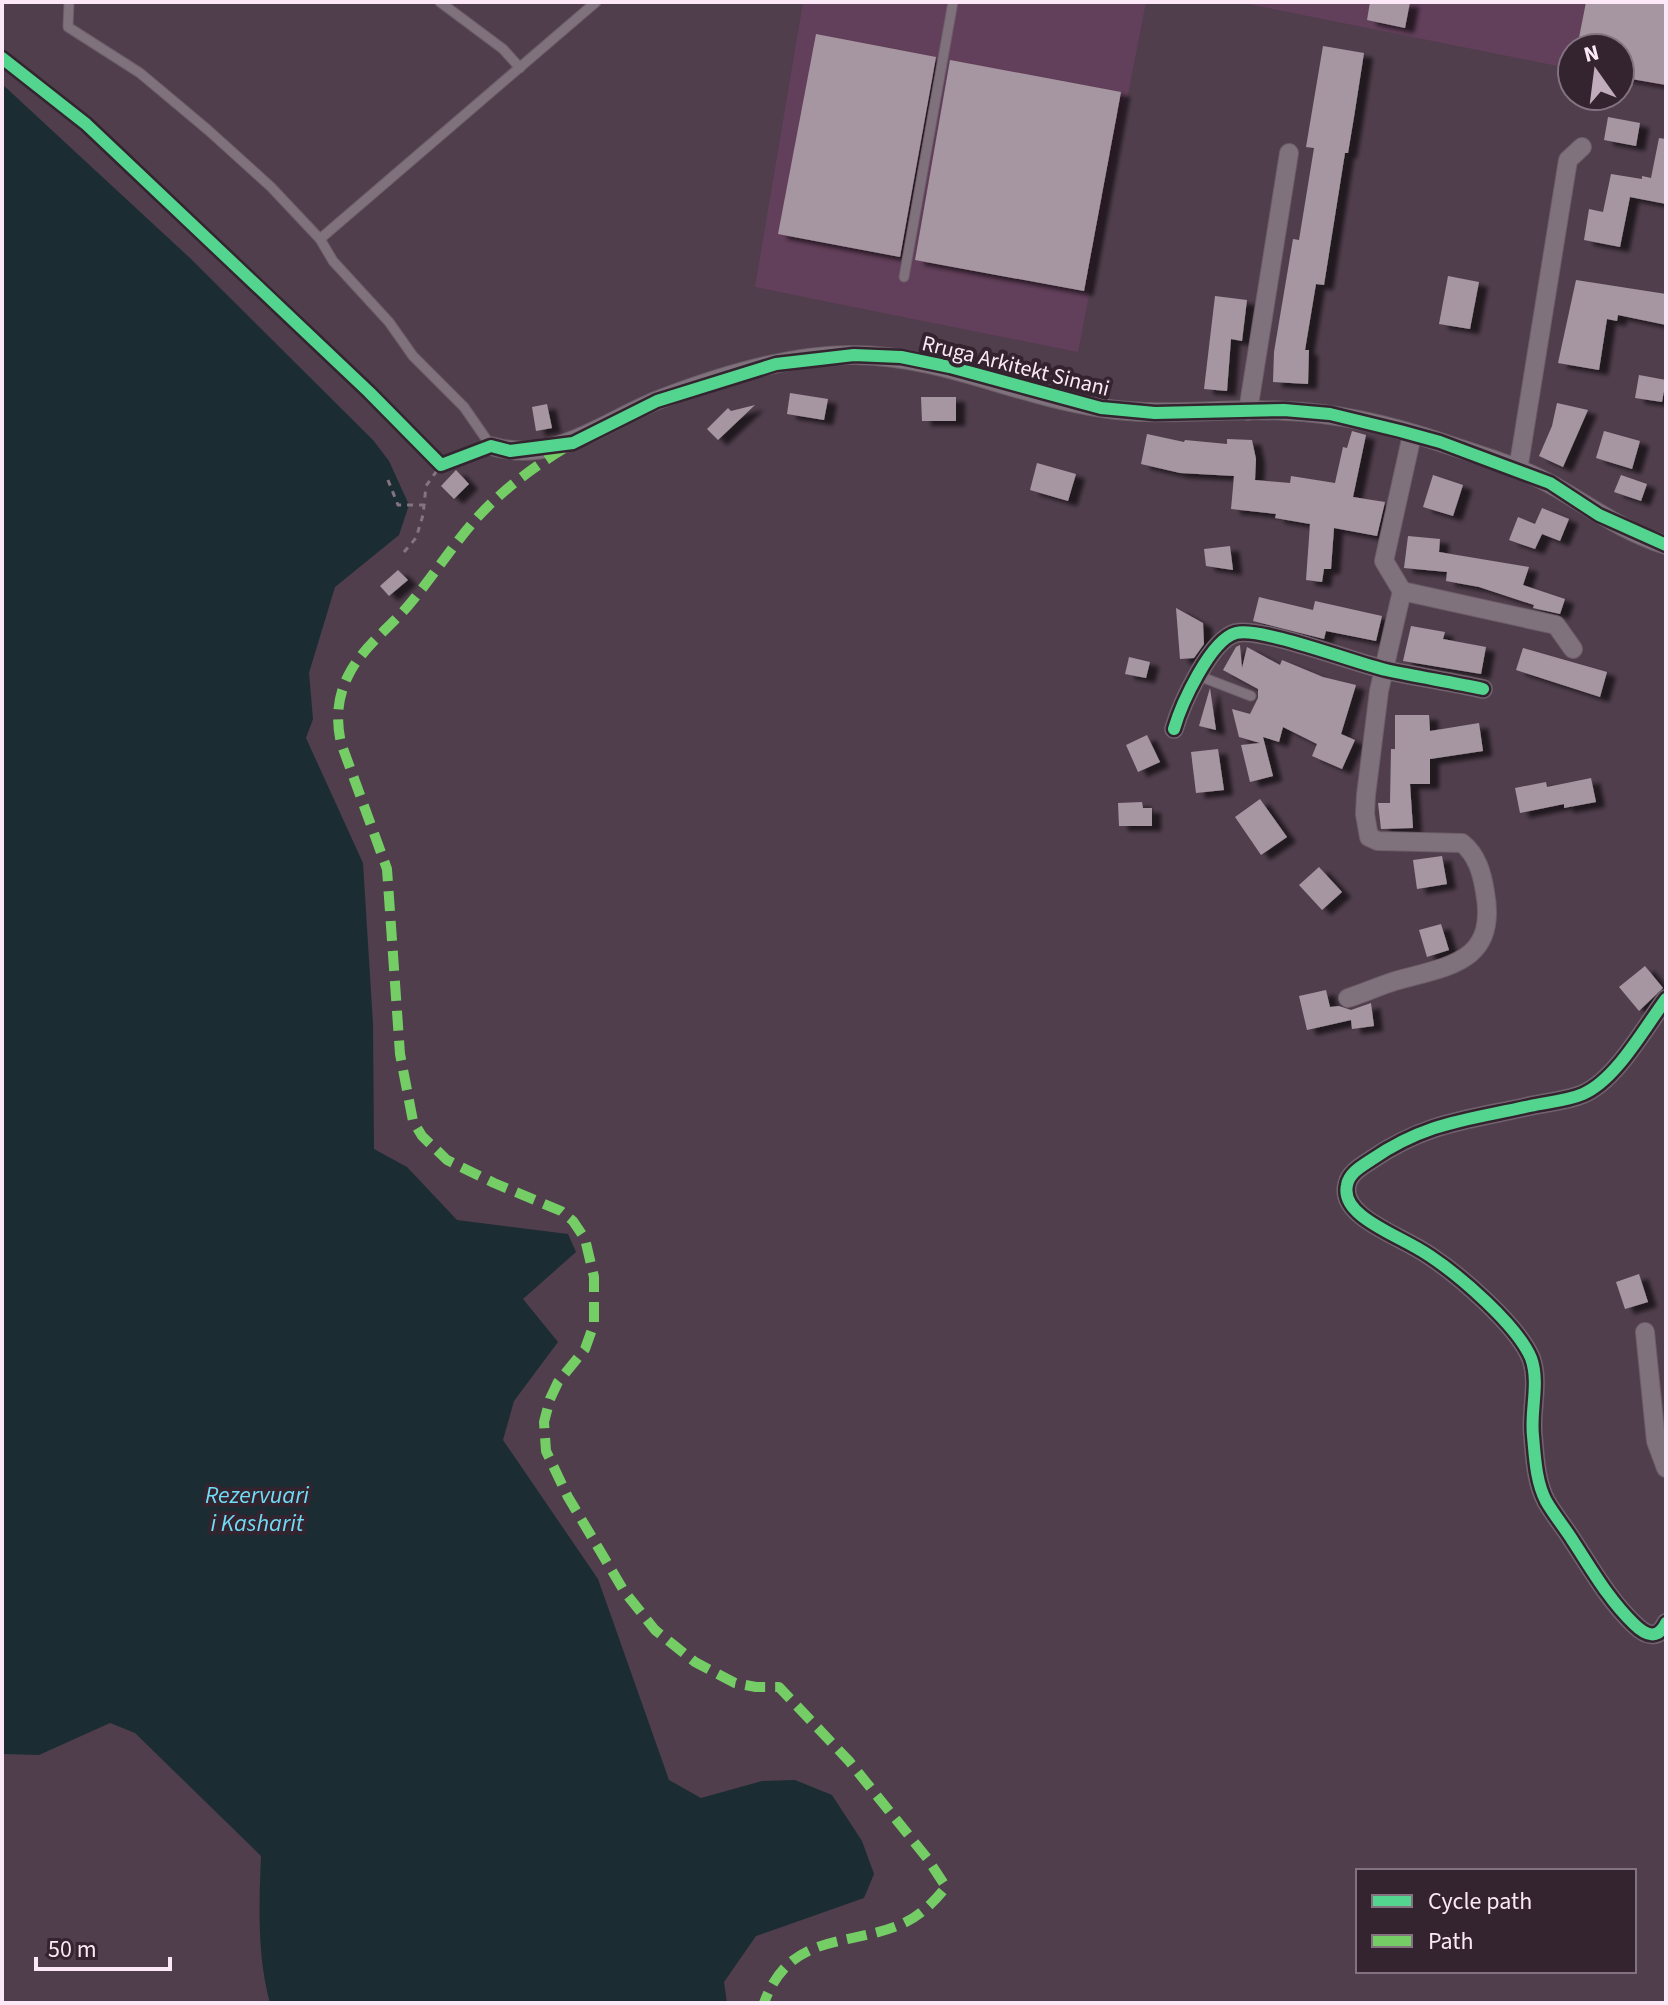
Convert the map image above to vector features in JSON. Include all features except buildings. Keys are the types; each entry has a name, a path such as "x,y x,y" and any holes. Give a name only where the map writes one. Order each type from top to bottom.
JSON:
{"street":[{"path":"1518,470 1568,160 1582,147"},
{"path":"1248,411 1289,153"},
{"name":"Rruga Arkitekt Sinani","path":"491,446 510,451 573,443 657,401 776,364 854,355 901,357 950,367 1101,408 1155,413 1248,411 1330,414 1412,435 1518,470 1550,483 1599,515 1666,545"},
{"path":"1348,998 1460,961 1477,946 1488,923 1483,878 1475,857 1462,843 1390,842 1369,837 1365,814 1379,691 1402,591 1384,561 1412,435"},
{"path":"1402,591 1556,625 1573,649"},
{"path":"1174,729 1180,709 1199,676 1225,639 1236,633 1249,632 1384,669 1483,689"},
{"path":"1666,999 1629,1051 1584,1094 1444,1123 1415,1134 1359,1168 1347,1182 1346,1191 1349,1202 1362,1216 1429,1255 1463,1282 1517,1335 1526,1348 1535,1374 1532,1428 1536,1462 1546,1500 1623,1613 1643,1633 1653,1636 1662,1632 1666,1623"},
{"path":"1645,1332 1656,1441 1666,1468"}],"lane":[{"path":"69,2 68,27 140,73 271,187 320,239 333,261 389,322 413,356 464,407 491,446"},
{"path":"440,2 503,49 520,68"},
{"path":"320,239 596,2"},
{"path":"904,277 953,2"},
{"path":"1199,676 1251,696"}],"path":[{"path":"2,58 86,124 369,392 441,465"},
{"path":"404,552 416,538 426,486 441,465 491,446"},
{"path":"388,480 398,505 424,505"}],"shaded area":[{"path":"803,2 1146,2 1078,352 755,287"},
{"path":"1238,2 1666,2 1666,88 1636,82 1636,32 1556,32 1556,66"}],"water":[{"name":"Rezervuari i Kasharit","path":"2,84 191,259 373,440 389,461 409,505 399,535 335,587 309,673 313,719 306,738 363,863 373,1024 374,1149 407,1167 457,1220 568,1234 576,1252 523,1299 558,1342 514,1401 503,1440 598,1579 669,1780 701,1798 762,1781 795,1780 832,1795 862,1841 874,1874 864,1898 756,1936 724,1982 727,2003 270,2003 261,1949 261,1856 135,1733 110,1723 39,1755 2,1754"}],"marked path":[{"path":"563,449 517,481 485,509 408,606 360,657 342,693 338,709 339,734 387,869 400,1054 413,1121 422,1136 447,1160 561,1211 573,1221 585,1239 594,1277 594,1324 585,1349 558,1382 544,1422 546,1451 568,1497 624,1591 655,1630 695,1662 735,1683 779,1687 849,1761 927,1858 946,1887 927,1908 904,1923 806,1952 790,1963 776,1980 764,2003"}],"cycle path":[{"path":"2,58 86,124 369,392 441,465 491,446 510,451 573,443 657,401 776,364 854,355 901,357 950,367 1101,408 1155,413 1284,410 1330,414 1400,431 1440,442 1550,483 1599,515 1666,545"},
{"path":"1174,729 1207,660 1226,638 1236,633 1266,635 1386,670 1483,689"},
{"path":"1666,999 1618,1065 1595,1087 1570,1098 1429,1130 1391,1147 1356,1170 1346,1190 1358,1213 1430,1256 1486,1302 1514,1331 1534,1368 1534,1453 1546,1501 1625,1615 1643,1631 1652,1634 1659,1632 1666,1623"}]}
